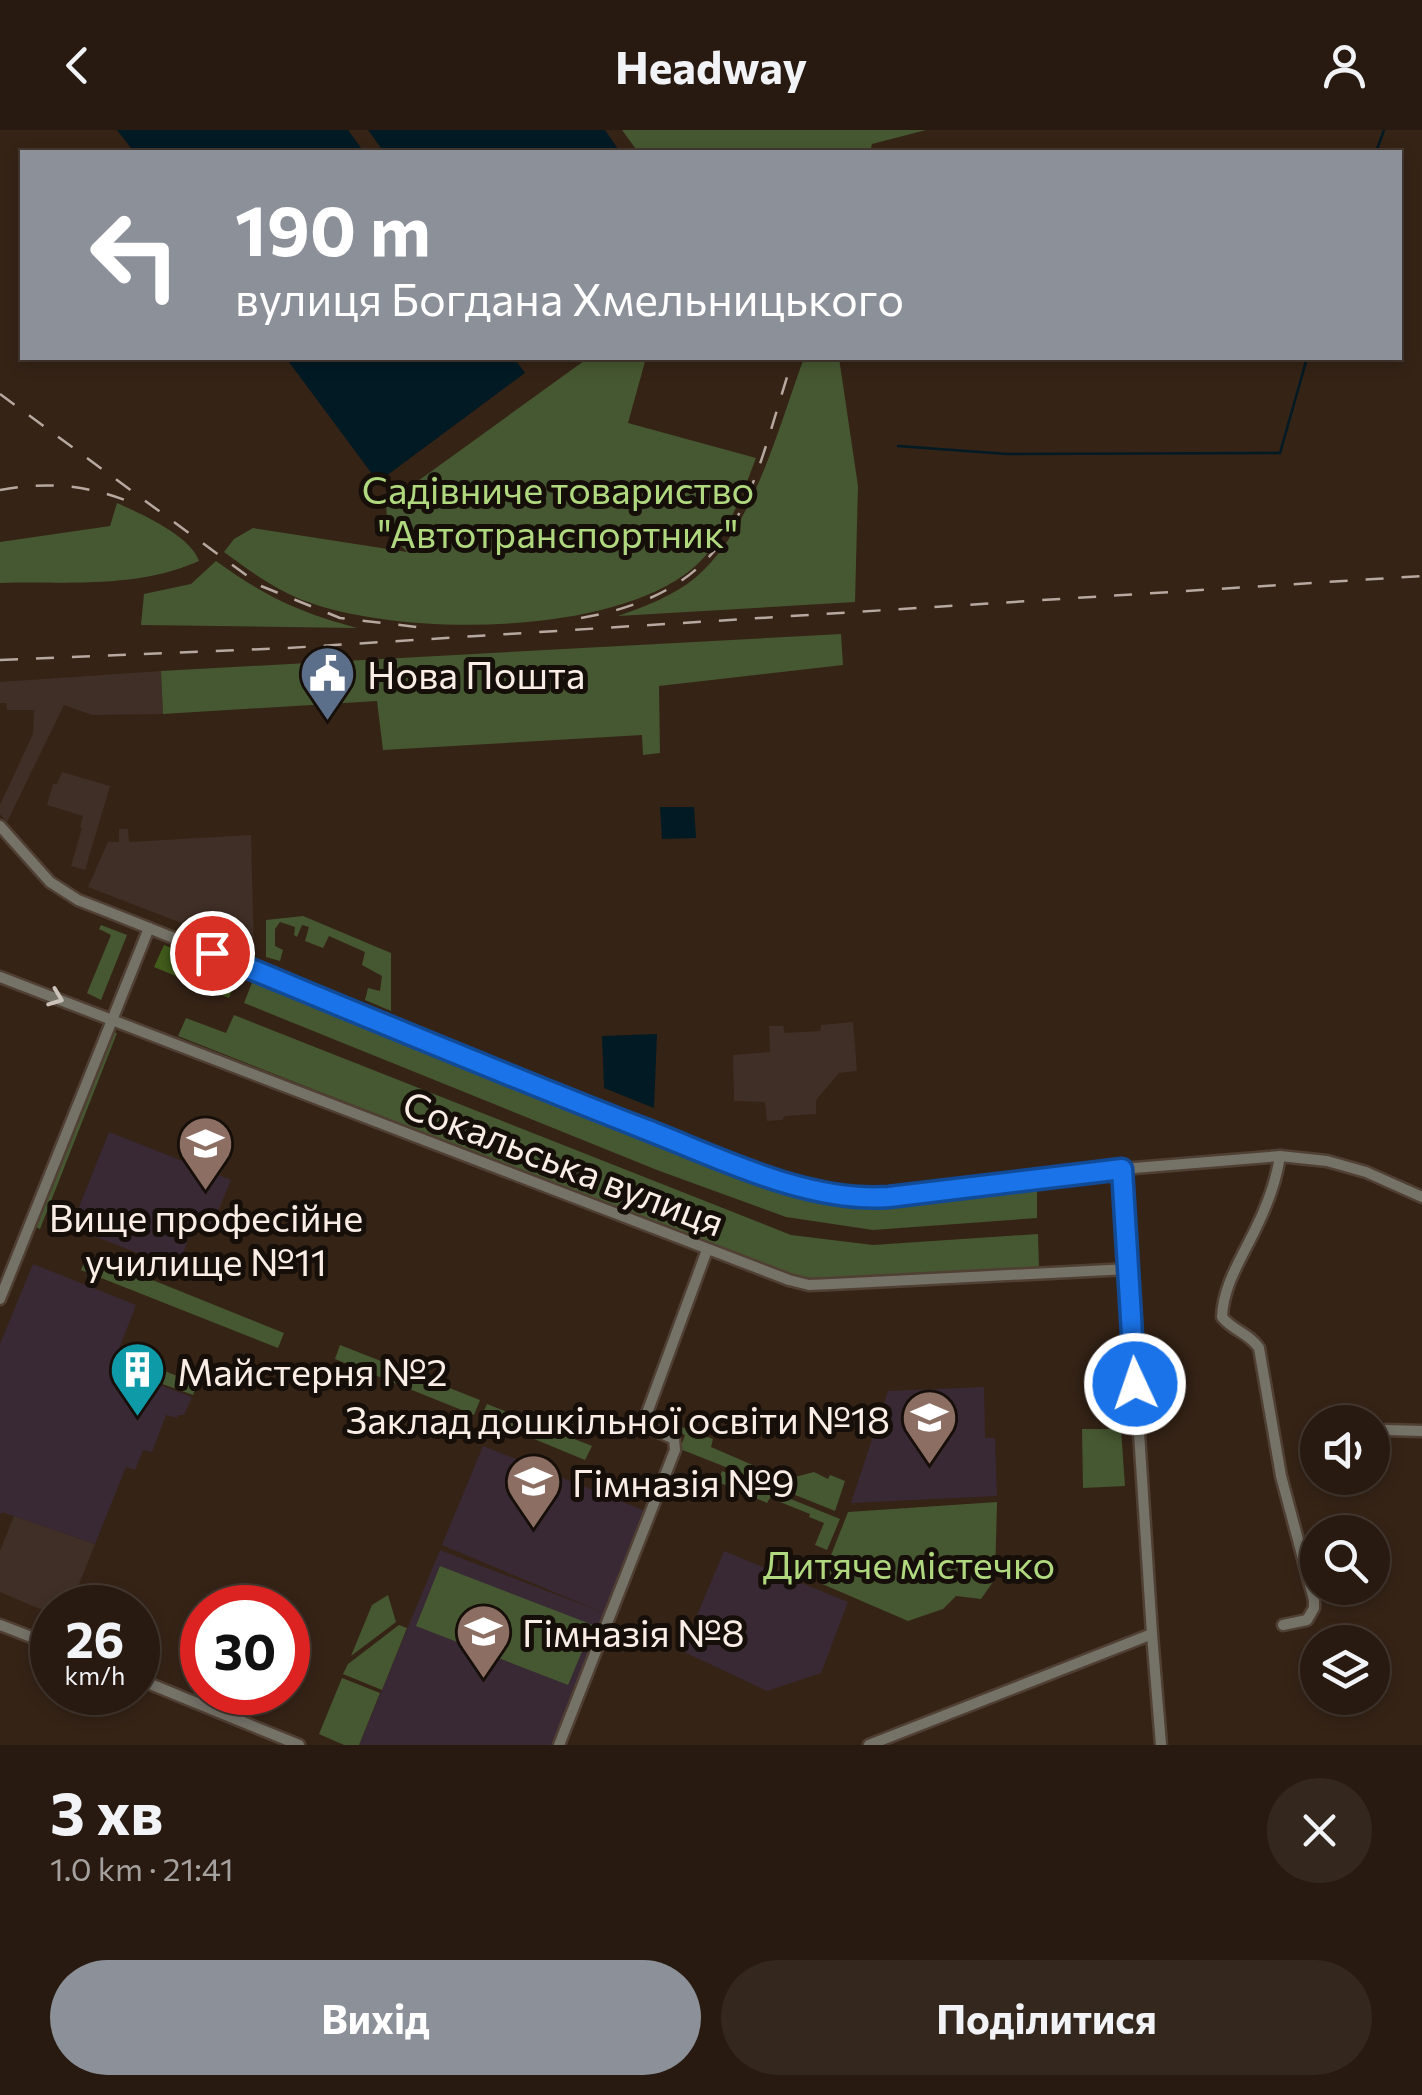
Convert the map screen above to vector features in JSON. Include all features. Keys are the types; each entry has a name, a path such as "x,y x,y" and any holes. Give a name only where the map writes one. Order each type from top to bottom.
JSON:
{"street":[{"path":"0,826 62,891 584,1105 818,1191 859,1199 889,1197 1122,1169 1280,1156 1340,1164 1421,1193"},
{"path":"0,1300 149,928"},
{"name":"Сокальська вулиця","path":"0,977 707,1250 809,1285 1129,1268"},
{"path":"1280,1156 1267,1206 1223,1296 1222,1318 1229,1326 1247,1333 1259,1348 1281,1476 1314,1600 1307,1620 1283,1625"},
{"path":"1122,1169 1161,1745"},
{"path":"559,1745 676,1450 674,1439 649,1428 647,1413 707,1250"},
{"path":"1390,1430 1422,1431"},
{"path":"0,1625 30,1637"},
{"path":"869,1745 1152,1634"},
{"path":"160,1688 299,1745"},
{"path":"265,1732 270,1745"}],"shaded area":[{"path":"161,671 163,714 92,715 64,705 7,822 0,814 0,805 33,734 34,710 7,710 6,703 0,703 0,682"},
{"path":"62,772 110,786 85,870 71,866 83,816 47,805 53,784 57,784"},
{"path":"119,829 128,829 129,842 251,835 254,951 88,887 108,842 119,842"},
{"path":"853,1022 857,1071 839,1073 816,1100 816,1114 767,1121 765,1102 734,1101 733,1055 770,1052 769,1026 783,1026 785,1033 820,1031 821,1025"},
{"path":"109,1132 231,1180 212,1225 189,1236 178,1269 71,1227"},
{"path":"33,1264 136,1305 112,1367 192,1397 184,1415 166,1415 152,1452 143,1450 135,1470 126,1467 95,1544 2,1512 0,1515 0,1344"},
{"name":"Заклад дошкільної освіти №18","path":"984,1387 985,1438 995,1438 997,1496 851,1503 888,1391"},
{"name":"Гімназія №8","path":"483,1446 645,1511 555,1745 359,1745 440,1550 604,1613 442,1545"},
{"path":"14,1516 95,1544 79,1585 30,1585 30,1605 0,1592 0,1551"},
{"path":"724,1551 848,1602 821,1673 767,1691 682,1651"}],"green space":[{"path":"622,130 926,130 872,144 870,150 637,150"},
{"name":"Садівниче товариство \"Автотранспортник\"","path":"585,360 645,360 628,423 756,458 723,532 692,569 656,591 611,607 560,618 451,625 349,613 297,597 224,552 234,539 253,528 407,552 388,531 386,504"},
{"path":"803,360 839,360 858,486 855,602 618,616 677,590 715,557 748,505"},
{"path":"117,503 175,534 199,561 126,580 0,583 0,542 110,526"},
{"name":"Садівниче товариство \"Автотранспортник\"","path":"216,561 283,602 357,628 141,625 144,594 191,584"},
{"path":"841,634 843,665 659,686 660,753 643,755 642,735 383,750 377,701 163,714 161,671"},
{"path":"303,916 391,953 391,1011 365,1000 368,988 380,991 382,976 362,965 365,952 329,936 323,948 305,941 309,927 302,925 297,937 295,927 280,922 275,929 275,946 283,950 280,961 266,957 266,920"},
{"path":"101,925 127,935 101,1000 87,993 111,935 99,929"},
{"path":"164,945 238,974 229,998 154,967"},
{"path":"253,980 795,1191 866,1204 1037,1189 1037,1218 873,1230 786,1217 657,1170 244,1003"},
{"path":"234,1015 791,1235 873,1245 1038,1234 1039,1267 816,1280 786,1275 178,1036 186,1018 226,1033"},
{"path":"110,1031 117,1033 40,1229 34,1226"},
{"path":"88,1254 284,1333 278,1348 81,1270"},
{"path":"340,1345 480,1400 474,1415 335,1359"},
{"path":"120,1353 197,1384 193,1395 115,1367"},
{"path":"487,1404 592,1446 585,1460 481,1417"},
{"path":"667,1418 713,1439 711,1447 778,1476 761,1481 680,1449 685,1435 663,1426"},
{"path":"1082,1429 1121,1429 1125,1486 1083,1488"},
{"path":"722,1471 840,1519 827,1550 815,1545 824,1523 770,1498 767,1503 718,1482"},
{"path":"814,1472 845,1481 835,1511 768,1484"},
{"name":"Дитяче містечко","path":"997,1502 995,1579 981,1599 956,1596 943,1609 908,1621 820,1583 848,1512"},
{"path":"440,1566 593,1625 568,1685 416,1626"},
{"path":"388,1595 396,1622 351,1656 372,1605"},
{"path":"399,1625 407,1628 382,1690 343,1674 348,1664"},
{"path":"342,1678 380,1693 359,1745 344,1745 319,1734"}],"water":[{"path":"117,130 348,130 363,150 132,150"},
{"path":"368,130 605,130 619,150 383,150"},
{"path":"287,360 515,360 525,373 378,482"},
{"path":"660,807 694,807 696,838 662,839"},
{"path":"657,1034 654,1108 604,1088 602,1036"}],"waterway":[{"path":"1377,150 1384,130"},
{"path":"898,446 1007,454 1280,453 1306,360"}],"railway":[{"path":"581,618 635,604 676,584 707,558 731,527 749,491 792,360"},
{"path":"0,394 261,586 340,618 425,628"},
{"path":"0,490 69,486 135,504"},
{"path":"0,660 288,648 1422,576"}],"place":[{"name":"Нова Пошта","path":"328,722"},
{"name":"Вище професійне училище №11","path":"206,1192"},
{"name":"Майстерня №2","path":"138,1419"},
{"name":"Заклад дошкільної освіти №18","path":"929,1467"},
{"name":"Гімназія №9","path":"533,1530"},
{"name":"Гімназія №8","path":"483,1680"}],"route":[{"path":"212,953 584,1105 818,1191 859,1199 889,1197 1122,1169 1135,1384"}]}
